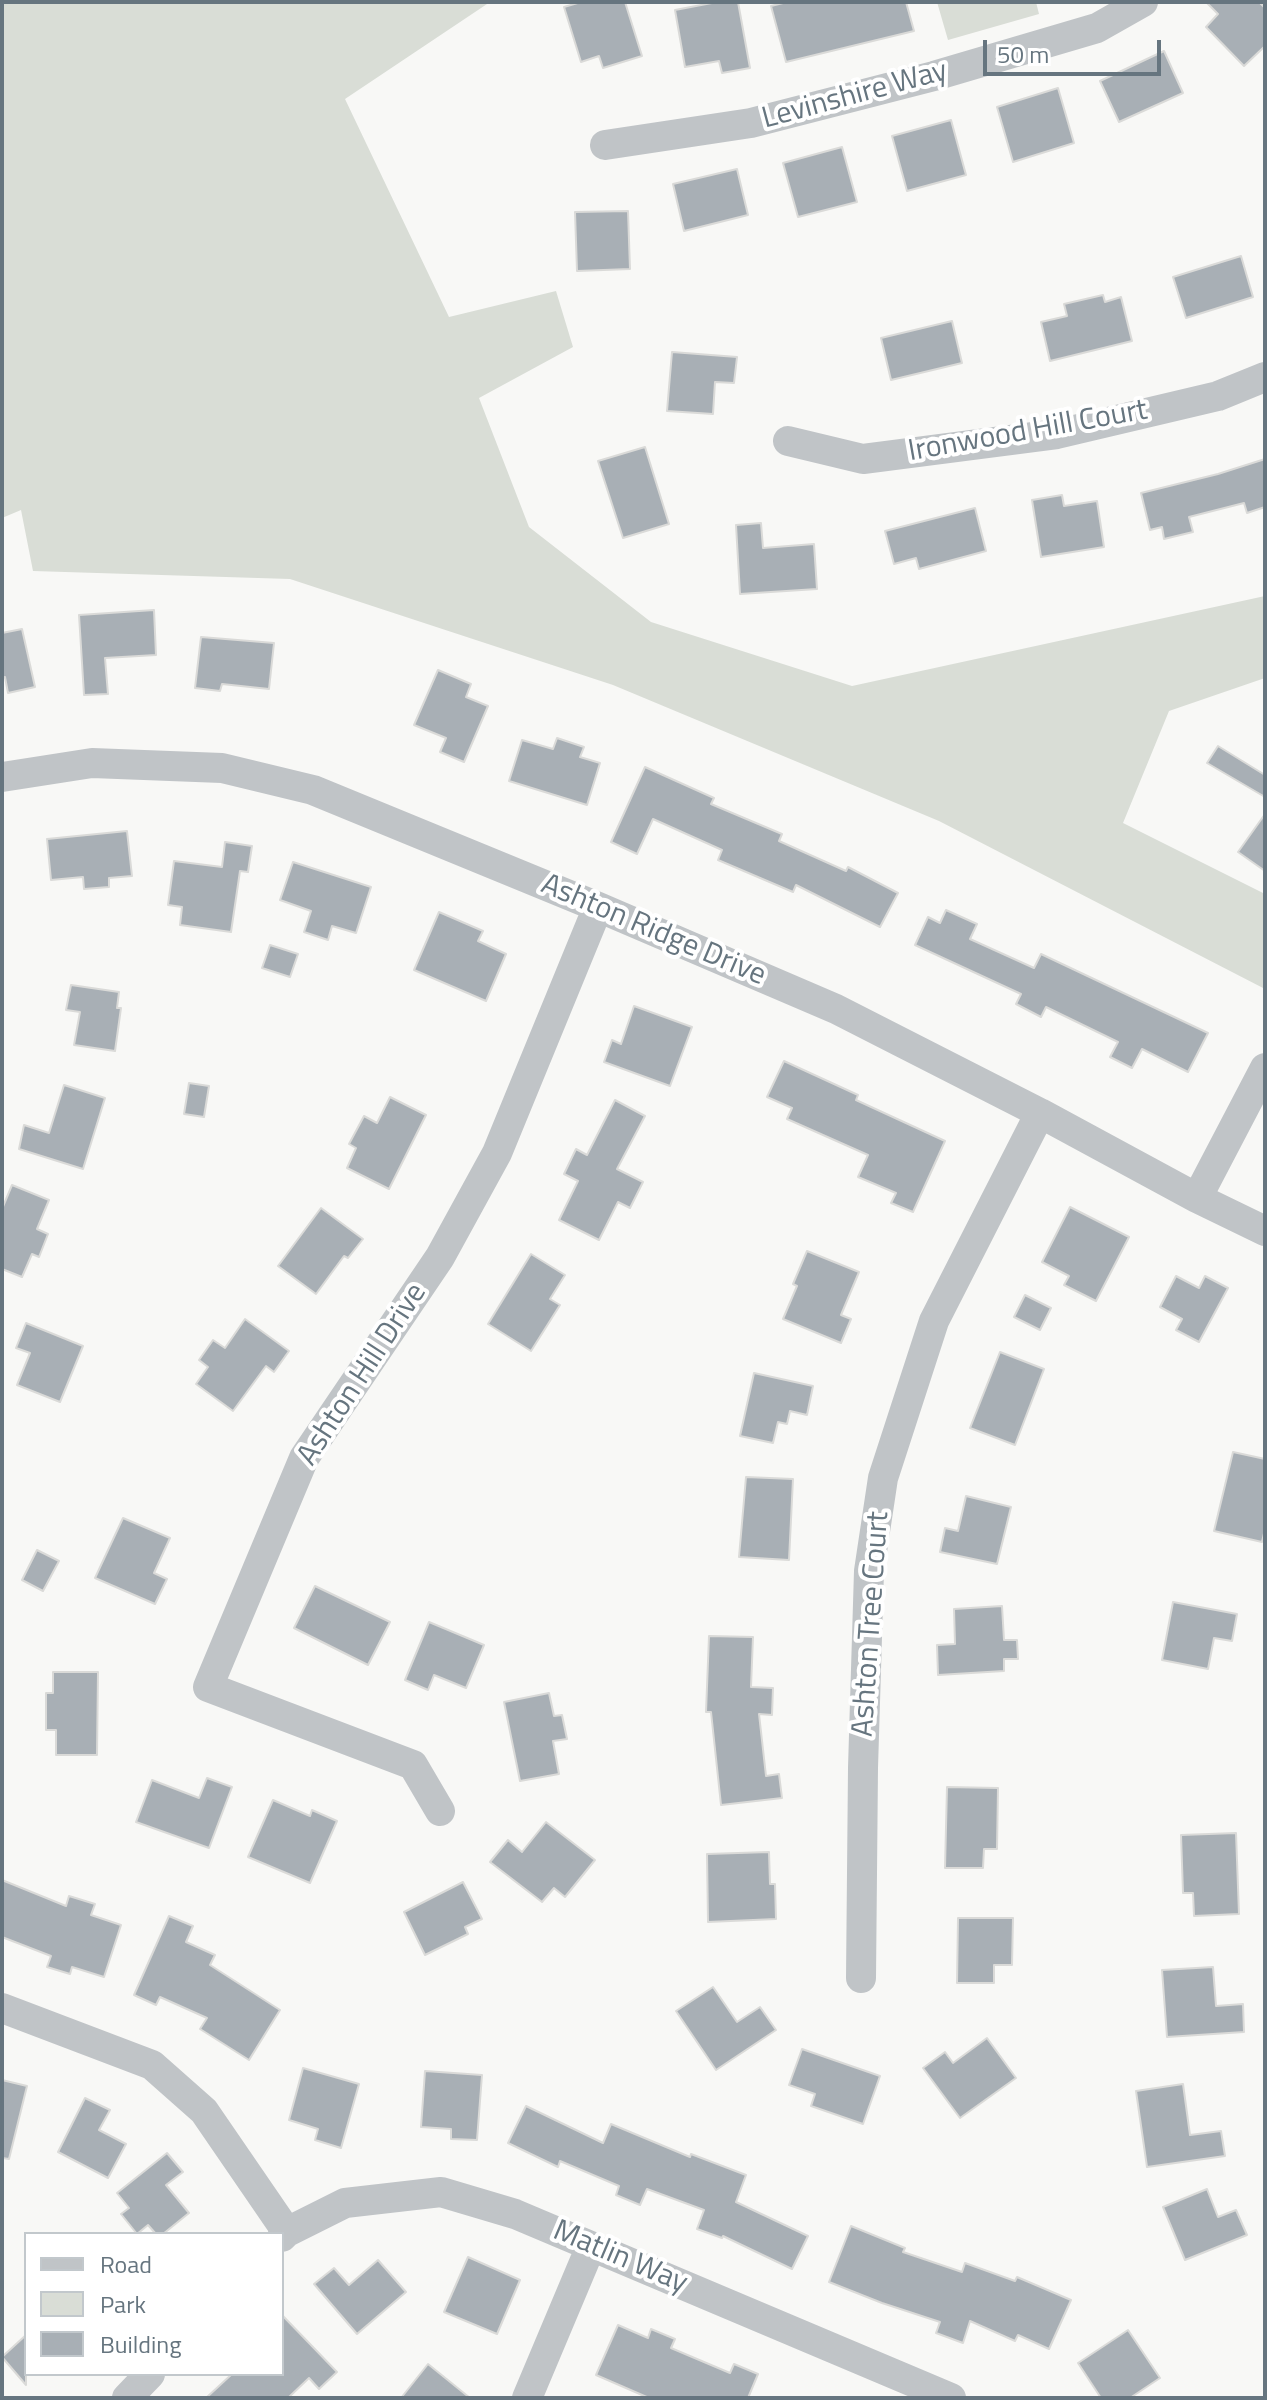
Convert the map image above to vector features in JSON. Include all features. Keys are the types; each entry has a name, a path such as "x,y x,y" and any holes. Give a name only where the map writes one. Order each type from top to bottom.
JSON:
{"street":[{"name":"Levinshire Way","path":"605,145 751,123 934,76 1097,28 1143,2"},
{"name":"Ironwood Hill Court","path":"788,441 863,459 1057,434 1218,396 1265,377"},
{"name":"Ashton Ridge Drive","path":"2,777 92,763 222,768 313,790 836,1009 1265,1231"},
{"name":"Ashton Hill Drive","path":"440,1811 413,1765 208,1687 304,1458 440,1257 497,1153 598,907"},
{"path":"1197,1198 1265,1068"},
{"name":"Ashton Tree Court","path":"861,1978 869,1571 883,1478 934,1321 1040,1113"},
{"path":"2,2008 152,2065 204,2111 283,2232"},
{"name":"Matlin Way","path":"284,2234 345,2203 441,2192 515,2214 591,2246 909,2390 951,2398"},
{"path":"527,2398 591,2246"},
{"path":"127,2398 148,2376"}],"green space":[{"path":"2,2 490,2 345,99 449,317 556,291 573,347 479,398 529,527 651,622 852,686 1265,596 1265,678 1169,711 1123,823 1265,894 1265,989 939,821 613,685 290,579 33,571 21,510 2,518"},
{"path":"937,2 1036,2 1039,14 948,40"}],"building":[{"path":"581,2 625,2 642,56 603,68 599,56 581,62 564,7"},
{"path":"717,2 738,2 750,68 722,73 719,61 685,67 675,10"},
{"path":"787,2 906,2 914,31 786,62 771,6"},
{"path":"1206,2 1259,2 1265,8 1265,46 1244,66 1206,27 1218,14"},
{"path":"1164,51 1183,93 1119,122 1100,81"},
{"path":"1058,88 1074,143 1013,162 997,107"},
{"path":"951,120 966,175 907,191 892,136"},
{"path":"842,147 857,202 798,217 783,163"},
{"path":"737,169 748,215 684,231 673,184"},
{"path":"628,211 630,269 577,271 575,212"},
{"path":"1241,256 1253,297 1186,318 1173,277"},
{"path":"1103,295 1105,302 1121,297 1132,341 1050,361 1041,322 1067,316 1064,304"},
{"path":"952,321 962,363 891,380 881,338"},
{"path":"672,352 737,357 734,383 715,382 713,414 667,411"},
{"path":"645,447 669,524 623,538 598,461"},
{"path":"1265,459 1265,507 1247,513 1244,503 1189,517 1193,532 1164,539 1162,527 1150,530 1141,493"},
{"path":"1062,495 1064,506 1097,501 1104,547 1041,557 1032,500"},
{"path":"975,508 986,551 919,569 916,558 894,564 885,531"},
{"path":"761,523 763,548 814,544 817,589 740,594 736,525"},
{"path":"154,610 156,655 105,658 108,694 84,695 79,615"},
{"path":"22,629 35,687 8,693 5,677 2,678 2,633"},
{"path":"201,637 274,643 269,689 222,684 220,691 195,688"},
{"path":"438,670 471,684 466,697 488,706 464,762 440,752 446,738 414,725"},
{"path":"557,738 584,747 580,757 600,763 587,805 509,781 522,740 553,749"},
{"path":"1218,746 1265,775 1265,797 1207,763"},
{"path":"645,767 714,798 711,804 782,834 779,841 846,871 848,867 898,893 880,927 796,885 793,892 718,860 722,850 653,819 637,854 611,842"},
{"path":"1265,814 1265,871 1238,852"},
{"path":"127,831 132,876 109,878 109,887 84,889 83,877 51,880 47,839"},
{"path":"225,842 252,846 248,872 240,871 231,932 180,925 182,907 168,905 174,861 222,867"},
{"path":"293,862 371,887 356,933 332,926 328,940 304,932 311,911 280,900"},
{"path":"946,910 977,924 970,939 1034,968 1041,954 1208,1033 1188,1072 1142,1049 1132,1068 1110,1057 1118,1042 1046,1007 1041,1017 1016,1004 1021,994 915,945 928,917 940,923"},
{"path":"439,912 483,931 478,941 506,954 486,1001 414,970"},
{"path":"270,945 298,954 290,977 262,968"},
{"path":"71,985 119,992 117,1008 121,1008 115,1051 74,1045 80,1012 66,1010"},
{"path":"634,1006 692,1027 670,1086 604,1062 612,1040 621,1044"},
{"path":"784,1061 858,1095 856,1100 945,1141 913,1212 891,1203 896,1193 858,1177 868,1155 787,1119 792,1108 767,1097"},
{"path":"189,1083 209,1086 204,1117 184,1114"},
{"path":"64,1085 105,1098 83,1169 19,1149 24,1125 49,1133"},
{"path":"390,1097 426,1115 389,1189 347,1168 356,1148 349,1144 364,1116 377,1123"},
{"path":"615,1100 645,1116 617,1169 643,1182 630,1208 618,1202 599,1240 559,1220 578,1181 564,1174 576,1149 587,1155"},
{"path":"12,1185 49,1200 37,1229 48,1234 39,1257 32,1254 22,1277 2,1269 2,1209"},
{"path":"1070,1207 1129,1237 1096,1301 1064,1285 1069,1276 1042,1262"},
{"path":"321,1208 363,1239 348,1258 344,1256 316,1294 278,1266"},
{"path":"807,1251 859,1272 841,1315 851,1319 841,1343 783,1319"},
{"path":"531,1254 565,1275 550,1299 560,1305 531,1351 488,1324"},
{"path":"1176,1276 1199,1288 1205,1276 1228,1288 1199,1342 1176,1330 1182,1319 1160,1307"},
{"path":"1025,1295 1051,1308 1040,1330 1014,1317"},
{"path":"245,1319 289,1351 274,1372 266,1366 233,1411 196,1384 208,1367 199,1360 213,1340 225,1348"},
{"path":"26,1323 83,1346 60,1402 17,1385 30,1353 16,1348"},
{"path":"1000,1352 1044,1369 1015,1445 970,1428"},
{"path":"754,1373 813,1386 807,1415 790,1411 787,1424 778,1422 773,1443 740,1436"},
{"path":"1233,1452 1265,1459 1265,1529 1262,1542 1214,1531"},
{"path":"746,1477 793,1479 789,1560 739,1557"},
{"path":"966,1496 1011,1507 997,1564 940,1552 945,1528 958,1531"},
{"path":"123,1518 170,1538 154,1573 167,1579 155,1604 95,1578"},
{"path":"37,1550 59,1561 43,1591 22,1580"},
{"path":"315,1586 390,1622 368,1665 294,1628"},
{"path":"1173,1602 1237,1614 1232,1641 1214,1638 1208,1669 1162,1660"},
{"path":"1002,1606 1004,1640 1017,1640 1018,1659 1004,1659 1004,1671 938,1675 937,1645 955,1644 954,1609"},
{"path":"429,1622 484,1645 466,1688 434,1675 428,1690 405,1680"},
{"path":"709,1636 753,1637 751,1687 773,1688 772,1715 759,1714 766,1776 779,1774 782,1798 721,1805 711,1712 706,1712"},
{"path":"53,1672 98,1672 97,1755 56,1755 56,1730 46,1730 46,1693 53,1693"},
{"path":"549,1693 554,1716 562,1715 567,1739 553,1741 559,1774 520,1781 504,1702"},
{"path":"207,1778 232,1787 209,1848 136,1822 152,1780 199,1798"},
{"path":"947,1787 998,1788 997,1849 984,1849 983,1868 945,1868"},
{"path":"273,1800 310,1816 312,1810 337,1821 310,1883 248,1857"},
{"path":"546,1822 595,1860 565,1897 554,1888 542,1902 490,1862 508,1840 522,1852"},
{"path":"1236,1833 1239,1914 1194,1916 1193,1893 1183,1893 1181,1835"},
{"path":"769,1852 770,1884 775,1884 776,1919 708,1922 707,1854"},
{"path":"2,1880 66,1906 69,1896 95,1904 91,1915 121,1925 104,1977 72,1967 70,1974 47,1967 51,1956 2,1937"},
{"path":"463,1882 482,1919 465,1927 468,1934 425,1955 404,1912"},
{"path":"169,1916 193,1926 186,1942 215,1955 210,1965 280,2010 249,2060 200,2029 207,2018 160,1997 156,2005 134,1995"},
{"path":"958,1918 1013,1918 1012,1965 994,1965 994,1983 957,1983"},
{"path":"1213,1967 1216,2006 1243,2004 1244,2032 1167,2037 1162,1970"},
{"path":"713,1987 737,2022 760,2007 776,2030 716,2070 676,2011"},
{"path":"987,2038 1016,2078 960,2118 923,2068 945,2052 953,2063"},
{"path":"802,2049 880,2076 863,2124 811,2106 815,2094 789,2085"},
{"path":"303,2068 359,2084 341,2148 315,2140 318,2129 289,2120"},
{"path":"425,2071 482,2075 477,2140 451,2139 451,2129 421,2127"},
{"path":"2,2080 27,2086 9,2159 2,2158"},
{"path":"1183,2084 1190,2135 1221,2131 1225,2156 1147,2167 1136,2091"},
{"path":"85,2098 110,2110 99,2130 126,2144 108,2178 58,2152"},
{"path":"526,2106 603,2143 611,2124 690,2157 691,2154 746,2175 736,2202 808,2236 792,2269 723,2236 697,2229 704,2210 647,2189 640,2205 616,2195 619,2186 560,2161 558,2167 508,2143"},
{"path":"167,2153 183,2172 166,2185 189,2213 165,2232 154,2232 148,2225 135,2232 121,2214 129,2208 117,2193"},
{"path":"1207,2189 1218,2217 1236,2210 1247,2235 1185,2260 1163,2207"},
{"path":"851,2226 905,2248 903,2252 962,2272 965,2263 1015,2281 1017,2277 1071,2300 1049,2349 1018,2335 1015,2341 970,2321 963,2343 936,2333 940,2322 829,2282"},
{"path":"468,2257 520,2280 497,2334 444,2312"},
{"path":"378,2260 406,2292 357,2334 314,2284 334,2268 349,2285"},
{"path":"284,2317 337,2372 319,2389 309,2378 288,2398 206,2398 230,2376 284,2376"},
{"path":"618,2325 648,2338 651,2329 675,2339 671,2348 730,2373 734,2364 758,2374 748,2398 649,2398 596,2375"},
{"path":"1128,2330 1160,2378 1130,2398 1101,2398 1078,2363"},
{"path":"24,2337 26,2385 2,2357"},
{"path":"428,2364 470,2398 401,2398"}]}
